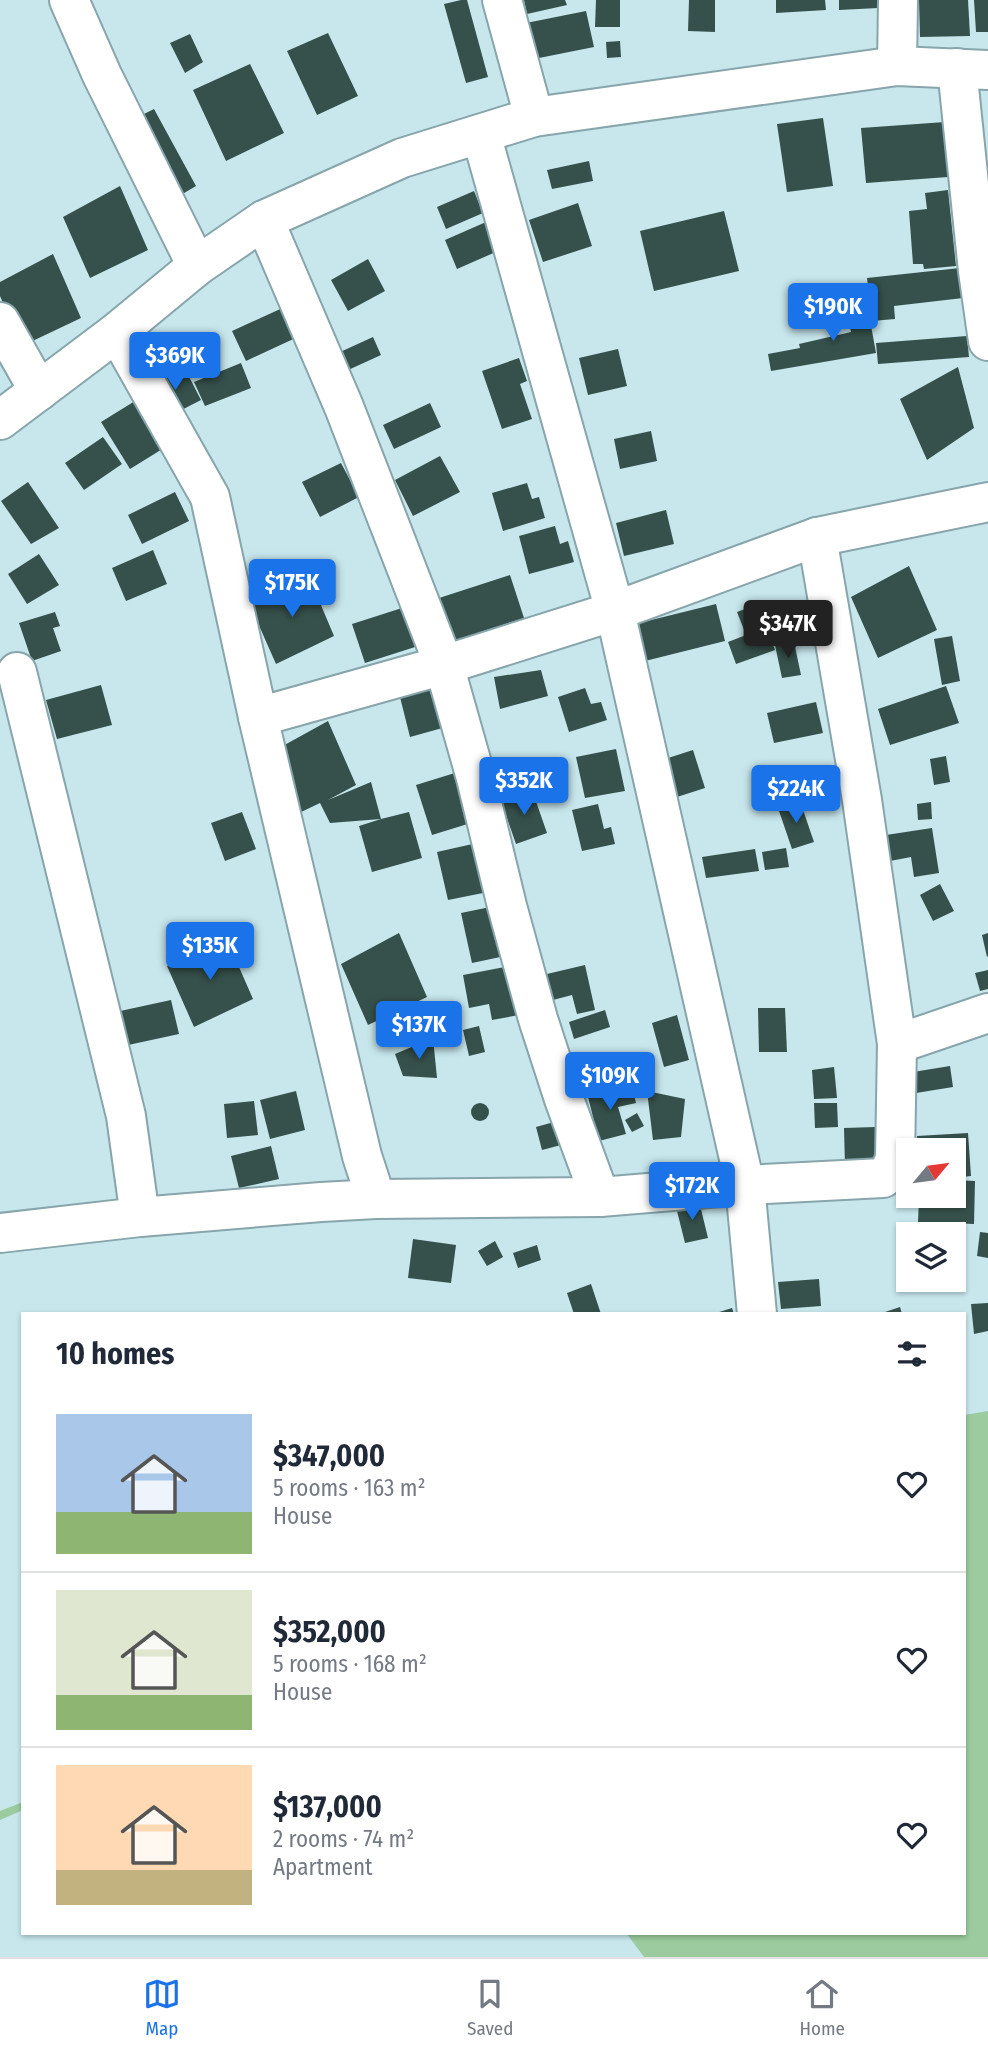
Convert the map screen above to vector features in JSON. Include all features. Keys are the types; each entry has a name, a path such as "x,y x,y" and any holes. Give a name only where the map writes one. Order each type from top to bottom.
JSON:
{"street":[{"path":"69,0 102,75 197,266"},
{"path":"502,0 534,117"},
{"path":"897,66 898,0"},
{"path":"0,420 117,332 197,266 264,220 402,158 534,117 897,66 972,69 978,271 988,341"},
{"path":"481,134 615,611 745,1185 757,1312"},
{"path":"264,220 344,407 443,665 476,778 538,1019 577,1138 600,1197"},
{"path":"0,322 39,391"},
{"path":"117,332 210,497 258,717 362,1156 376,1199"},
{"path":"258,717 443,665 615,611 817,537 988,502"},
{"path":"0,1233 140,1217 376,1199 600,1197 745,1185 883,1178 895,1159 897,1044 862,800 817,537"},
{"path":"17,672 126,1116 140,1217"},
{"path":"897,1044 988,1013"}],"green space":[{"path":"988,1411 988,1957 644,1957 628,1935 966,1935 966,1415"},
{"path":"21,1803 21,1811 0,1820 0,1811"}],"building":[{"path":"467,0 488,77 466,83 444,4"},
{"path":"524,0 565,0 567,5 527,14"},
{"path":"596,0 620,0 620,27 595,27"},
{"path":"689,0 715,0 715,32 688,31"},
{"path":"776,0 825,0 826,10 776,13"},
{"path":"839,0 878,0 878,8 839,10"},
{"path":"919,0 968,0 970,36 920,37"},
{"path":"974,0 988,0 988,32 976,32"},
{"path":"586,11 594,47 524,61 516,25"},
{"path":"328,33 358,96 317,115 287,51"},
{"path":"190,34 203,62 185,73 170,43"},
{"path":"620,41 621,57 607,58 606,42"},
{"path":"250,64 284,133 226,161 193,90"},
{"path":"154,109 196,186 174,199 132,120"},
{"path":"823,118 833,186 787,192 777,124"},
{"path":"945,122 948,177 866,183 861,128"},
{"path":"589,161 593,181 552,189 547,170"},
{"path":"120,186 148,250 90,278 63,217"},
{"path":"948,190 956,266 924,269 923,264 913,264 909,211 927,209 925,193"},
{"path":"474,191 483,213 446,229 437,207"},
{"path":"578,203 592,246 543,262 529,220"},
{"path":"724,211 739,271 654,291 640,231"},
{"path":"486,222 498,251 457,269 445,240"},
{"path":"53,254 81,318 22,346 0,296 0,282"},
{"path":"368,259 385,291 348,311 331,280"},
{"path":"960,268 963,298 894,306 895,319 872,321 867,278"},
{"path":"866,298 876,353 771,371 768,354 800,348 799,344 851,332 845,302"},
{"path":"289,305 302,335 246,361 232,331"},
{"path":"967,336 969,357 878,364 876,343"},
{"path":"373,337 381,355 346,371 338,353"},
{"path":"618,349 627,386 588,395 579,358"},
{"path":"519,358 527,381 520,384 532,419 502,429 482,371"},
{"path":"241,363 251,388 205,406 194,382"},
{"path":"184,367 201,400 166,418 149,385"},
{"path":"958,367 974,428 927,460 900,399"},
{"path":"135,401 164,448 130,469 101,422"},
{"path":"430,403 441,427 394,449 383,425"},
{"path":"651,431 657,461 620,469 614,439"},
{"path":"103,437 122,464 84,490 65,463"},
{"path":"440,456 460,492 413,516 395,480"},
{"path":"341,463 359,497 320,517 302,482"},
{"path":"28,482 59,528 31,544 1,501"},
{"path":"527,483 532,499 539,497 545,518 503,531 492,493"},
{"path":"175,492 189,521 142,544 128,515"},
{"path":"666,510 674,544 624,556 616,523"},
{"path":"555,526 560,544 568,541 574,562 529,574 519,536"},
{"path":"153,550 167,584 126,601 112,568"},
{"path":"39,554 59,585 27,604 8,574"},
{"path":"909,566 937,630 878,658 851,597"},
{"path":"307,572 334,636 276,664 249,603"},
{"path":"510,575 524,618 447,643 433,600"},
{"path":"716,604 725,641 637,663 627,626"},
{"path":"758,604 775,650 736,664 728,642 746,635 737,612"},
{"path":"402,608 415,647 365,663 352,624"},
{"path":"55,612 60,626 53,628 61,651 32,661 19,623"},
{"path":"952,636 960,681 942,685 934,639"},
{"path":"794,642 801,675 782,678 775,645"},
{"path":"541,670 548,696 500,709 494,677"},
{"path":"434,680 446,727 410,737 398,689"},
{"path":"101,685 112,725 57,739 46,700"},
{"path":"946,686 959,723 890,745 878,709"},
{"path":"585,688 591,704 601,702 607,720 569,732 558,697"},
{"path":"816,702 823,733 774,743 767,713"},
{"path":"328,721 356,785 328,800 371,782 381,819 330,823 320,803 297,814 270,753"},
{"path":"616,749 625,791 585,798 576,757"},
{"path":"693,750 705,788 677,797 665,759"},
{"path":"946,756 950,782 934,785 930,759"},
{"path":"458,772 474,822 432,835 416,785"},
{"path":"532,790 547,833 516,844 501,801"},
{"path":"800,801 814,842 792,849 778,808"},
{"path":"931,802 932,819 918,820 917,804"},
{"path":"598,804 604,829 611,827 615,844 582,851 572,810"},
{"path":"242,812 256,849 225,861 211,823"},
{"path":"409,812 422,858 372,872 359,826"},
{"path":"932,828 939,873 914,877 911,857 890,861 886,835"},
{"path":"477,843 488,892 448,900 437,852"},
{"path":"786,848 789,867 765,870 762,852"},
{"path":"755,849 759,871 706,878 702,857"},
{"path":"940,884 954,911 933,921 920,895"},
{"path":"495,906 505,956 472,963 461,913"},
{"path":"399,933 427,997 368,1025 341,964"},
{"path":"988,933 988,956 987,957 982,935"},
{"path":"225,935 253,999 194,1027 167,966"},
{"path":"585,965 595,1010 577,1014 572,995 553,1000 547,974"},
{"path":"510,966 519,1015 492,1020 489,1004 469,1008 463,975"},
{"path":"988,970 988,989 980,991 975,973"},
{"path":"171,1000 179,1034 119,1047 111,1013"},
{"path":"758,1008 785,1008 787,1052 759,1052"},
{"path":"605,1010 610,1027 574,1039 569,1022"},
{"path":"677,1015 689,1060 664,1067 652,1023"},
{"path":"479,1026 485,1052 469,1056 463,1030"},
{"path":"433,1038 437,1078 403,1076 395,1054"},
{"path":"950,1066 953,1087 916,1093 913,1072"},
{"path":"834,1067 837,1098 814,1099 812,1070"},
{"path":"632,1086 636,1103 618,1107 626,1134 599,1141 588,1097"},
{"path":"296,1091 305,1130 270,1139 260,1100"},
{"path":"647,1091 685,1099 681,1137 653,1140"},
{"path":"254,1101 258,1135 227,1138 224,1104"},
{"path":"480,1103 486,1106 489,1112 486,1118 480,1121 474,1118 471,1112 474,1106"},
{"path":"814,1103 837,1103 838,1127 815,1128"},
{"path":"637,1113 644,1126 632,1132 625,1120"},
{"path":"554,1122 561,1145 542,1150 536,1127"},
{"path":"875,1127 876,1165 845,1166 844,1128"},
{"path":"968,1133 971,1176 966,1177 966,1138 917,1136"},
{"path":"271,1146 279,1179 239,1188 231,1156"},
{"path":"966,1181 975,1181 974,1224 918,1222 919,1208 966,1208"},
{"path":"699,1201 708,1238 685,1243 676,1207"},
{"path":"980,1232 988,1233 988,1258 977,1256"},
{"path":"413,1239 456,1245 451,1283 408,1278"},
{"path":"495,1241 503,1257 487,1266 478,1251"},
{"path":"537,1245 541,1260 518,1268 513,1253"},
{"path":"819,1279 821,1306 781,1309 778,1282"},
{"path":"591,1284 600,1312 573,1312 567,1293"},
{"path":"988,1303 988,1331 974,1334 971,1304"},
{"path":"900,1307 901,1312 885,1312"}]}
